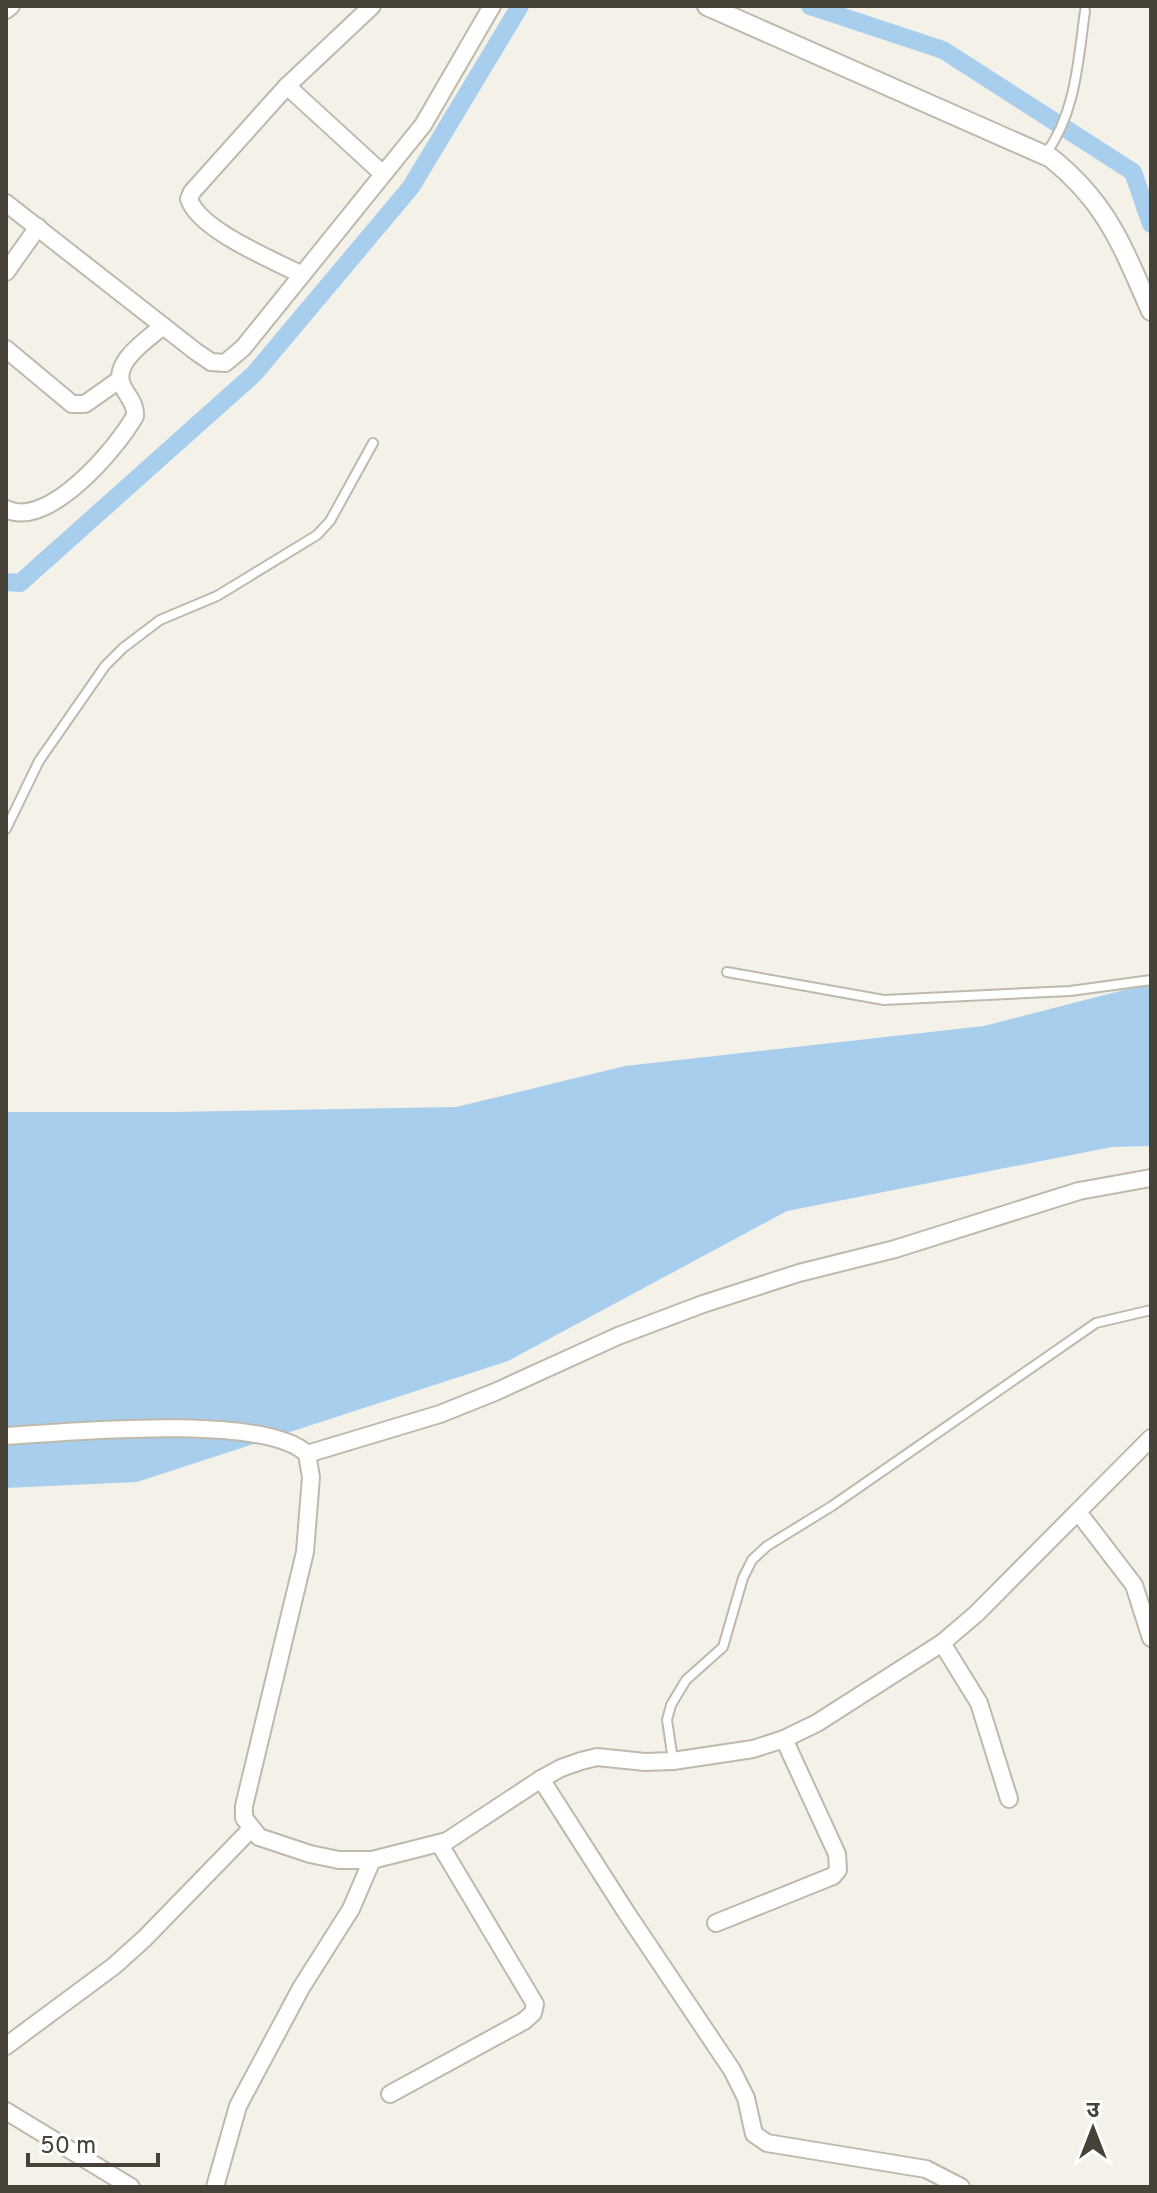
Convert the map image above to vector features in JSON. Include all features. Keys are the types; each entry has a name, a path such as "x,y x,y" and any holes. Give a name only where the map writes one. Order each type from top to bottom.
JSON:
{"street":[{"path":"302,275 227,235 199,214 189,199 287,86 372,6"},
{"path":"6,203 211,362 225,363 243,348 423,125 492,6"},
{"path":"707,6 1049,150 1098,203 1121,242 1151,311"},
{"path":"287,86 383,174"},
{"path":"6,272 38,227"},
{"path":"6,509 19,513 35,510 71,490 91,473 135,416 133,403 119,380 121,366 163,326"},
{"path":"6,349 72,404 85,404 119,380"},
{"path":"307,1454 440,1414 618,1336 758,1286 895,1249 1079,1191 1151,1178"},
{"path":"6,1436 194,1429 259,1434 290,1442 307,1454 311,1477 305,1552 244,1806 244,1818 259,1837 339,1860 372,1860 439,1843 498,1810 561,1768 597,1757 645,1762 673,1761 753,1749 784,1739 817,1723 942,1643 976,1614 1151,1438"},
{"path":"1078,1512 1134,1585 1151,1638"},
{"path":"942,1643 979,1703 1009,1799"},
{"path":"716,1923 833,1876 838,1870 837,1854 784,1739"},
{"path":"541,1779 732,2070 746,2098 754,2134 759,2139 926,2169 961,2187"},
{"path":"6,2046 114,1966 251,1829"},
{"path":"390,2094 524,2021 533,2013 535,2004 439,1843"},
{"path":"215,2187 238,2106 301,1988 351,1909 372,1860"},
{"path":"6,2111 131,2187"}],"lane":[{"path":"1049,150 1064,122 1075,85 1085,11"},
{"path":"6,829 39,761 105,666 153,624 217,596 317,535 330,521 373,443"},
{"path":"727,972 884,1000 1070,991 1151,980"},
{"path":"673,1761 667,1720 671,1705 686,1680 723,1647 743,1578 752,1560 767,1546 832,1506 1096,1323 1151,1310"}],"water":[{"path":"1151,983 1151,1146 1112,1147 787,1211 508,1361 137,1482 6,1488 6,1112 456,1107 625,1066 984,1026"}],"waterway":[{"path":"6,582 20,583 254,374 411,187 520,6"},
{"path":"810,6 943,50 1133,172 1151,224"}]}
